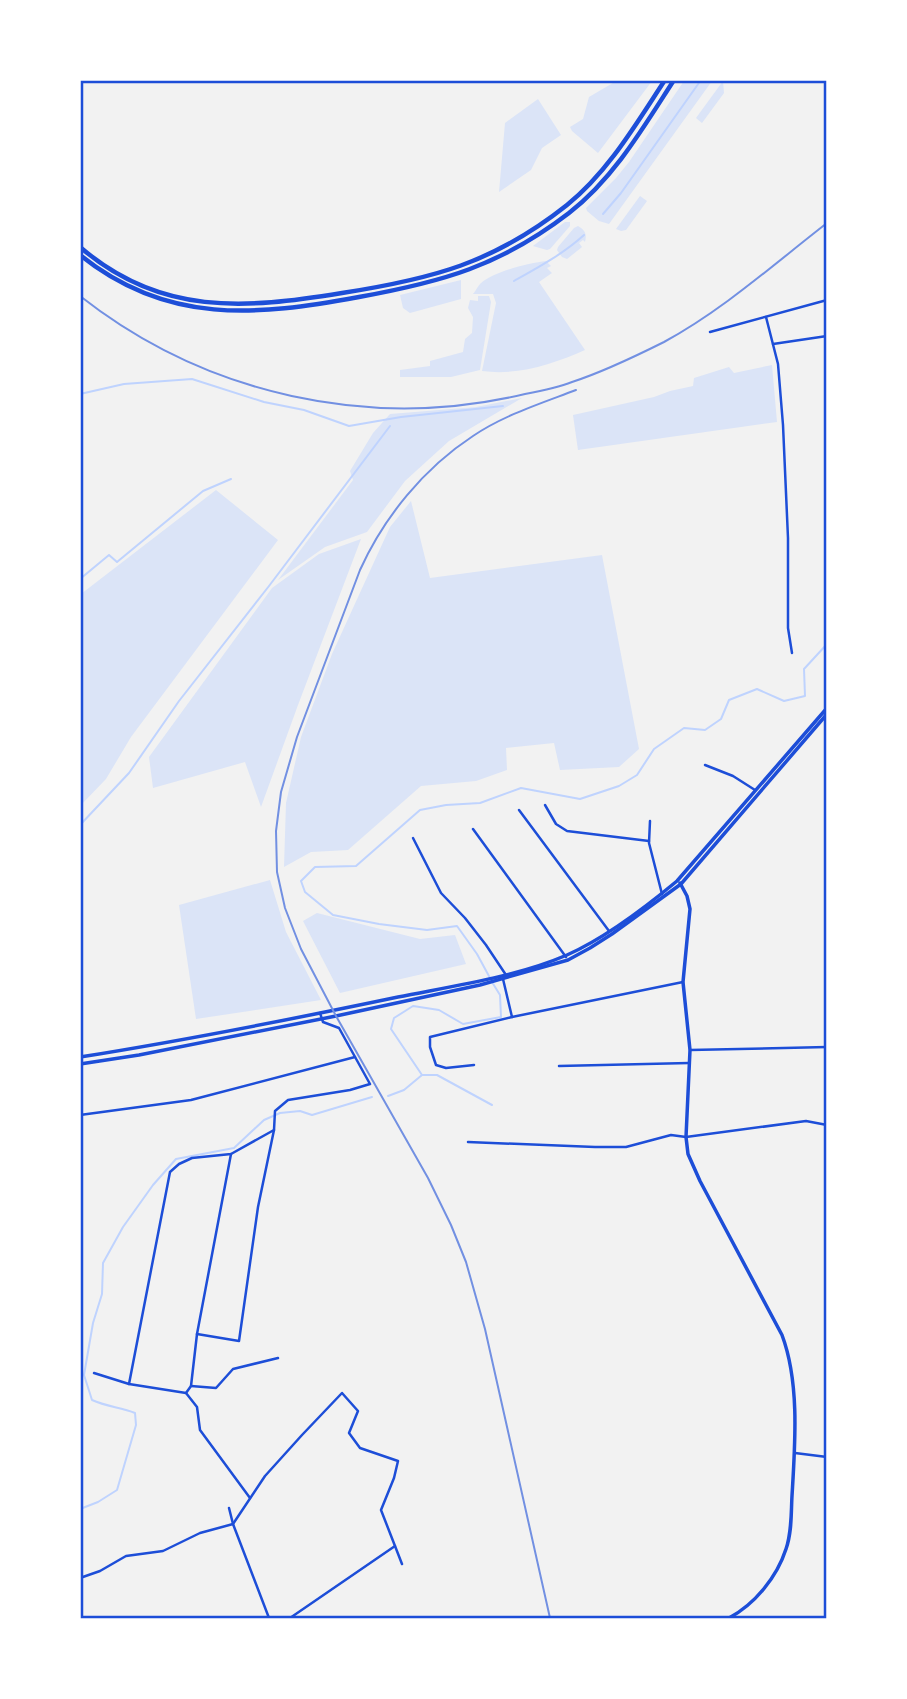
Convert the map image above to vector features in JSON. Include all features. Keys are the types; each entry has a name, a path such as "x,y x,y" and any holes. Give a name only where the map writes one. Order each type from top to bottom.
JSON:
{"main road":[{"path":"80,247 121,275 150,289 170,296 224,304 306,299 426,277 457,268 510,244 567,205 603,169 665,80"},
{"path":"80,255 116,280 149,294 171,302 214,310 279,310 409,288 465,272 508,253 571,212 621,158 674,80"},
{"path":"567,205 571,212"},
{"path":"80,1063 139,1055 480,983 567,958 610,933 679,882 824,715 827,708"},
{"path":"679,882 755,790 824,715"},
{"path":"679,882 687,896 690,909 683,982 690,1050 686,1137 688,1154 785,1342 793,1384 795,1453 790,1531 786,1549 759,1595 729,1619"},
{"path":"80,1057 321,1016"}],"street":[{"path":"709,332 827,300"},
{"path":"766,317 778,364 783,425 788,538 788,628 792,653"},
{"path":"773,344 827,336"},
{"path":"705,765 733,776 755,790"},
{"path":"545,805 556,824 567,831 649,841"},
{"path":"519,810 610,933"},
{"path":"650,821 649,841 663,895"},
{"path":"473,829 567,958"},
{"path":"413,838 441,893 465,918 502,977 512,1017"},
{"path":"474,1065 446,1068 436,1065 430,1037 512,1017 683,982"},
{"path":"197,1334 239,1341 275,1111 288,1100 370,1084 339,1028 327,1024 321,1016"},
{"path":"690,1050 827,1047"},
{"path":"80,1115 191,1100 355,1056"},
{"path":"559,1066 690,1063"},
{"path":"468,1142 626,1147 671,1135 686,1137 806,1121 827,1125"},
{"path":"129,1384 170,1172 192,1158 231,1154 274,1128"},
{"path":"186,1393 191,1386 197,1334 231,1154"},
{"path":"191,1386 216,1388 233,1369 278,1358"},
{"path":"94,1373 129,1384 186,1393 197,1406 200,1430 251,1499"},
{"path":"80,1578 100,1571 126,1556 163,1551 200,1533 233,1524 265,1476 342,1393 358,1410 349,1433 360,1448 398,1461 381,1510 402,1564"},
{"path":"795,1453 827,1457"},
{"path":"229,1508 269,1619"},
{"path":"290,1619 395,1546"},
{"path":"739,1613 743,1619"}],"shaded area":[{"path":"618,80 652,81 598,153 570,127 583,119 589,97"},
{"path":"684,81 712,81 609,224 599,221 586,208 629,162"},
{"path":"723,81 724,93 702,123 696,118"},
{"path":"538,99 561,135 542,148 531,170 499,192 505,123"},
{"path":"640,196 647,201 626,230 616,229"},
{"path":"565,222 570,222 570,226 550,249 533,246"},
{"path":"578,226 585,232 585,242 583,240 579,243 582,247 567,259 562,257 558,247"},
{"path":"546,261 551,266 547,268 552,273 539,282 585,350 535,368 509,372 482,371 496,303 493,294 473,294 480,284 493,276"},
{"path":"461,280 461,299 410,313 403,308 400,295"},
{"path":"478,296 489,296 491,302 480,370 451,377 400,377 400,370 430,366 430,361 463,352 465,339 472,333 473,317 468,308 470,300 478,301"},
{"path":"772,365 777,422 578,450 573,415 693,386 694,378 729,367 734,373"},
{"path":"522,398 449,441 405,481 367,532 325,547 278,580 353,480 350,471 373,433 390,414 476,407"},
{"path":"216,490 278,540 131,737 106,779 81,805 81,594"},
{"path":"411,501 430,578 602,555 639,749 619,767 560,770 554,743 506,748 507,770 476,781 421,786 348,850 311,852 284,867 286,803 301,737 332,654 390,527"},
{"path":"361,539 261,807 245,762 153,788 149,757 272,588 319,554"},
{"path":"270,880 286,932 321,1000 196,1019 179,905"},
{"path":"317,913 420,939 455,935 466,964 340,993 303,921"}],"waterway":[{"path":"603,214 621,193 701,80"},
{"path":"514,281 559,254 584,235"},
{"path":"80,394 124,384 192,379 264,402 304,410 349,426 401,417 503,406"},
{"path":"80,825 129,773 179,701 390,426"},
{"path":"80,579 109,555 117,562 203,491 231,479"},
{"path":"490,978 457,926 427,930 333,915 305,892 301,881 315,867 356,866 420,810 480,803 521,788 580,799 619,786 637,775 654,749 684,728 705,730 721,719 729,700 757,689 784,701 805,696 804,669 827,644"},
{"path":"422,1075 391,1029 394,1018 413,1006 439,1010 463,1024 501,1017 500,995 492,982"},
{"path":"388,1096 404,1090 422,1075 437,1075 492,1105"},
{"path":"80,1509 117,1490 136,1425 135,1413 92,1400 84,1375 93,1323 102,1294 103,1263 123,1227 153,1185 176,1159 234,1148 264,1120 280,1113 300,1111 312,1115 372,1097"}],"railway":[{"path":"80,296 129,330 181,358 235,380 292,396 349,405 408,408 467,404 561,386 607,369 664,342 728,301 827,223"},
{"path":"550,1618 485,1329 466,1262 428,1178 301,949 285,908 277,872 276,831 281,792 297,737 360,570 393,513 422,478 473,436 510,416 576,390"}]}
